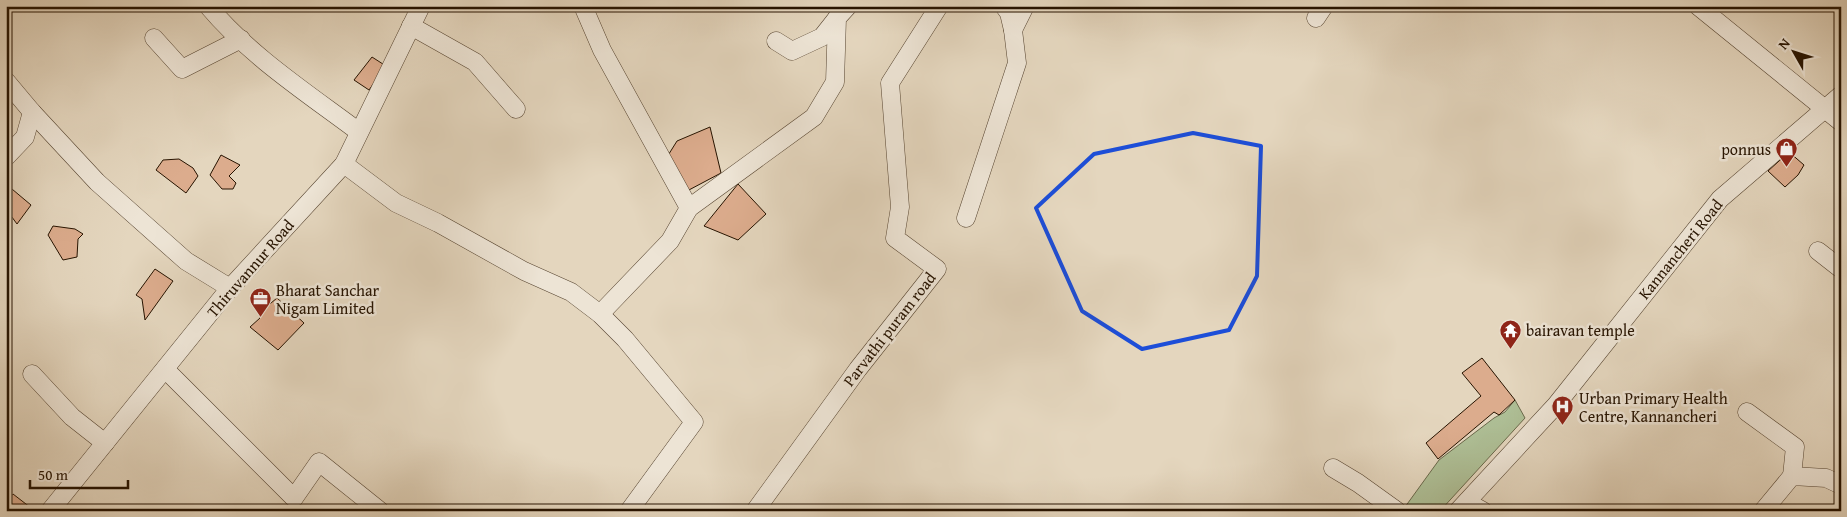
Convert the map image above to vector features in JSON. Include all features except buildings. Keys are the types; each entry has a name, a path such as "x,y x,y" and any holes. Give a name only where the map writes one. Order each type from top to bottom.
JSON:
{"street":[{"path":"208,6 224,25 287,78 359,132"},
{"name":"Thiruvannur Road","path":"50,511 230,288 344,164 420,6"},
{"path":"583,6 602,50 689,208"},
{"name":"Parvathi puram road","path":"759,510 858,369 937,269 895,238 900,207 890,83 939,6"},
{"path":"966,218 1017,63 1013,30 1009,14 1004,6"},
{"path":"1013,30 1024,6"},
{"path":"1698,6 1841,122"},
{"path":"600,314 670,241 689,208 814,117 835,82 843,12"},
{"path":"776,42 792,51 822,37 843,12"},
{"path":"411,26 474,62 516,109"},
{"path":"154,38 182,69 241,39"},
{"path":"6,80 32,112 96,182 186,262 230,288"},
{"name":"Kannancheri Road","path":"1463,506 1556,405 1720,199 1841,95"},
{"path":"6,158 25,137 32,112"},
{"path":"344,164 396,203 438,223 524,270 571,292 600,314 625,339 694,422 630,511"},
{"path":"1818,251 1841,269"},
{"path":"165,369 294,498 319,462 380,511"},
{"path":"32,374 72,417 105,443"},
{"path":"1747,412 1796,447 1792,476 1763,511"},
{"path":"1333,468 1397,511"},
{"path":"1792,476 1826,478 1841,486"},
{"path":"1463,506 1483,511"}],"highlighted area":[{"path":"1193,133 1261,146 1257,276 1229,330 1142,349 1082,311 1036,208 1094,154"}],"green space":[{"path":"1515,400 1525,418 1440,511 1409,511 1405,507 1439,460 1494,418 1505,412"}],"place":[{"name":"ponnus","path":"1787,168"},
{"name":"Bharat Sanchar Nigam Limited","path":"260,318"},
{"name":"bairavan temple","path":"1510,349"},
{"name":"Urban Primary Health Centre, Kannancheri","path":"1563,426"}]}
